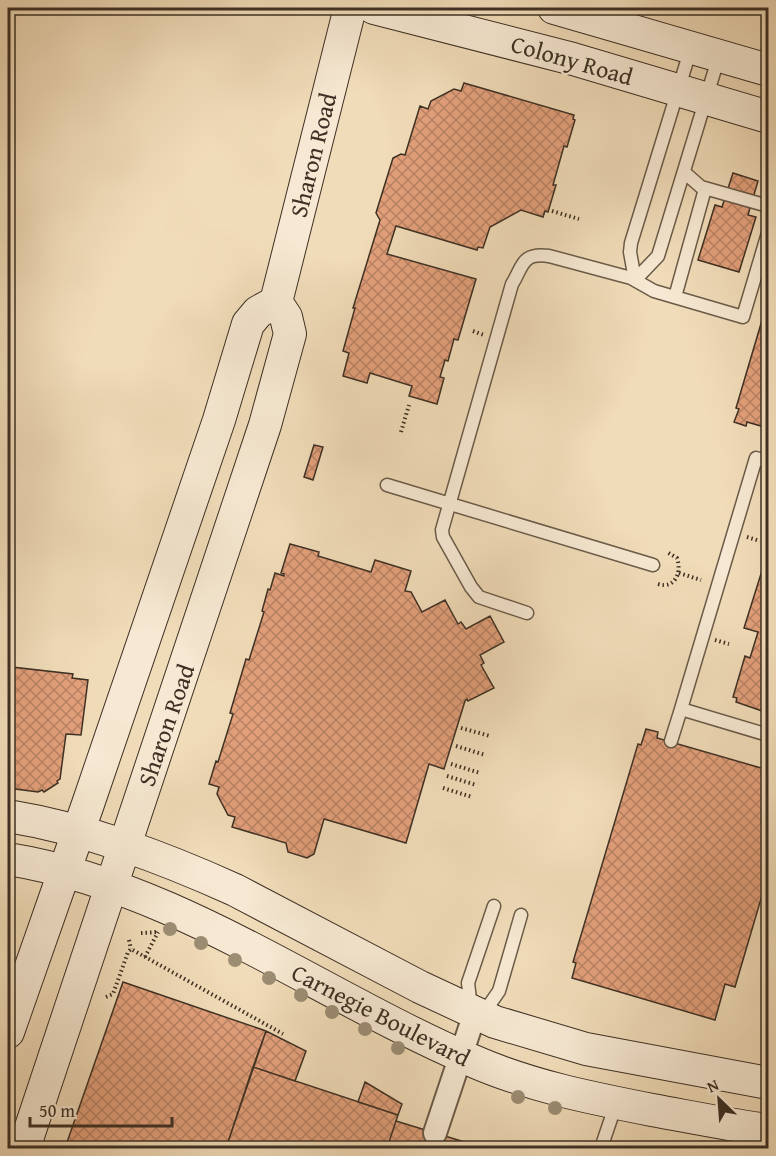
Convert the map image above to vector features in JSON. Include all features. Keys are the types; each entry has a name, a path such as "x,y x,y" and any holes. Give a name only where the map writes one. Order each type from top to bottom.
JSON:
{"main road":[{"name":"Sharon Road","path":"8,1032 215,430 245,331 254,315 276,302 350,8"},
{"name":"Colony Road","path":"374,8 573,59 768,117"},
{"name":"Colony Road","path":"554,8 768,70"},
{"name":"Sharon Road","path":"24,1149 265,425 290,337 286,317 276,302"},
{"path":"232,527 223,507 224,500 262,358 261,348 245,331"},
{"name":"Carnegie Boulevard","path":"8,816 78,832 167,861 235,890 475,1013 516,1029 586,1049 768,1083"},
{"name":"Carnegie Boulevard","path":"8,859 63,871 189,918 409,1033 500,1072 543,1086 616,1103 768,1130"}],"street":[{"path":"435,1132 475,1013"}],"lane":[{"path":"635,280 630,252 631,243 692,94 705,52"},
{"path":"635,280 658,256 684,172 692,94 705,52"},
{"path":"684,172 705,189 768,206"},
{"path":"675,297 705,189"},
{"path":"527,613 484,599 475,592 442,533 512,284 523,262 536,256 549,256 635,280 654,291 743,316 768,233"},
{"path":"671,741 756,458 768,462"},
{"path":"387,485 653,565"},
{"path":"681,709 768,735"},
{"path":"494,906 468,983 475,1013 489,1004 496,996 521,915"},
{"path":"601,1149 616,1103"}],"path":[{"path":"552,211 579,219"},
{"path":"401,432 409,405"},
{"path":"658,584 671,584 679,573 677,558 667,552"},
{"path":"679,573 701,580"},
{"path":"461,728 490,736"},
{"path":"456,746 485,755"},
{"path":"450,764 480,772"},
{"path":"447,776 476,785"},
{"path":"443,788 472,796"},
{"path":"145,957 158,932"},
{"path":"129,940 131,949 283,1034"},
{"path":"106,997 113,994 131,949"}],"building":[{"path":"464,83 574,115 575,120 567,147 564,146 548,212 545,211 543,217 521,210 490,227 483,248 478,247 477,250 396,226 387,254 476,279 458,340 454,339 448,361 445,360 440,377 444,378 437,404 409,396 412,386 370,373 367,383 343,376 349,353 343,351 355,308 353,308 380,220 376,213 393,158 401,154 405,155 420,106 428,109 431,101 454,89 461,91"},
{"path":"733,173 758,181 748,215 756,217 739,272 698,260 715,205 722,207"},
{"path":"768,300 768,428 747,422 746,426 734,422 739,409 736,408"},
{"path":"314,445 323,447 313,480 304,477"},
{"path":"290,544 319,552 318,556 371,572 375,560 411,571 405,591 411,592 422,612 445,600 458,624 461,622 466,629 490,616 504,642 480,655 484,663 481,665 494,688 465,701 444,769 429,764 406,843 324,819 314,854 307,858 288,852 286,843 232,827 235,817 228,815 217,794 219,787 209,784 233,714 230,713 246,659 249,660 264,612 262,611 268,589 270,590 275,573 284,576 281,573"},
{"path":"766,558 768,558 768,713 736,702 737,698 733,697 745,656 750,658 758,632 744,628"},
{"path":"8,651 14,652 12,667 73,674 72,678 88,680 81,735 66,734 60,779 58,783 44,792 8,788"},
{"path":"646,729 658,732 657,738 768,770 768,875 735,987 725,984 715,1020 572,978 576,963 573,962 638,744 641,745"},
{"path":"123,982 266,1031 226,1148 65,1148"},
{"path":"266,1031 306,1051 295,1081 253,1067"},
{"path":"253,1067 398,1115 387,1148 226,1148"},
{"path":"365,1082 402,1104 398,1115 358,1102"},
{"path":"396,1121 471,1144 480,1148 387,1148"}]}
